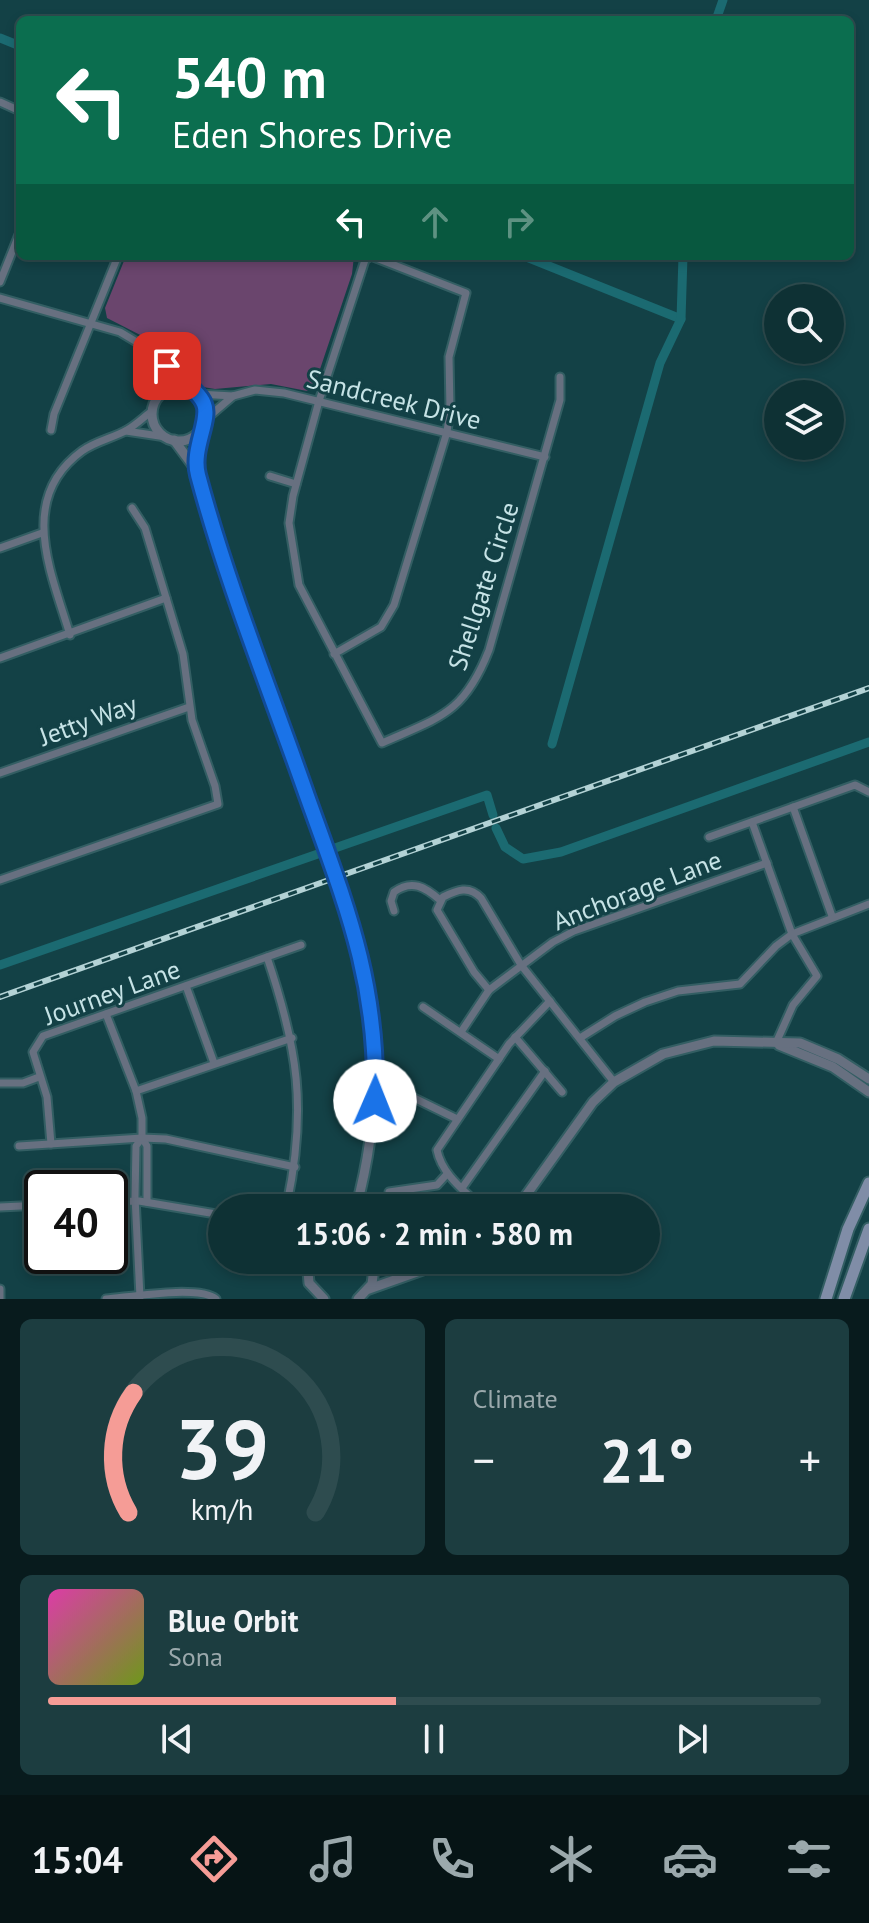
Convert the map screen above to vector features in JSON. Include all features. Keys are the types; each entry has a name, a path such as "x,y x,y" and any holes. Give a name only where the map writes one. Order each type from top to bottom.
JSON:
{"main road":[{"path":"826,1299 848,1229 869,1183"},
{"path":"844,1299 869,1229"}],"street":[{"path":"0,282 16,242"},
{"path":"51,430 54,414 116,260"},
{"name":"Shellgate Circle","path":"368,260 359,272 319,401 296,484 289,523 299,585 382,743 450,712 478,677 489,650 545,457"},
{"name":"Shellgate Circle","path":"381,260 466,293 449,357 447,432"},
{"path":"0,298 120,332 150,350 194,391 206,410 206,419"},
{"path":"70,635 45,554 42,533 52,490 70,462 101,439 126,431 152,411 158,398 158,376 150,350"},
{"path":"545,457 560,400 560,377"},
{"path":"158,398 172,388 194,391"},
{"name":"Sandcreek Drive","path":"194,391 233,396 255,390 273,391 545,457"},
{"path":"197,471 200,431 206,419 233,396"},
{"path":"152,411 155,426 197,471 356,936 369,988 376,1058 371,1143 359,1194"},
{"path":"126,431 188,439 200,431"},
{"path":"334,654 381,627 394,605 447,432"},
{"path":"270,476 296,484"},
{"path":"0,880 218,804 189,707 183,654 145,528 132,508"},
{"path":"0,548 42,533"},
{"path":"0,658 166,598"},
{"name":"Jetty Way","path":"0,773 189,707"},
{"path":"709,837 855,785 869,792"},
{"path":"793,807 832,916"},
{"path":"752,822 792,934 816,978 793,1005 776,1043"},
{"name":"Anchorage Lane","path":"461,1032 489,990 574,931 767,863"},
{"path":"394,911 391,901 394,892 413,884 440,900"},
{"path":"440,900 464,889 477,893 521,965 614,1082"},
{"path":"440,900 439,915 474,972 489,990"},
{"path":"580,1038 645,1002 692,989 740,984 776,946 792,934 869,904"},
{"name":"Journey Lane","path":"51,1144 47,1097 33,1052 43,1036 301,945"},
{"path":"267,957 292,1038 299,1133 289,1194"},
{"path":"186,986 214,1063"},
{"path":"468,1194 447,1174 439,1162 437,1150 515,1037 550,1001"},
{"path":"423,1007 499,1059"},
{"path":"106,1014 136,1091 142,1118 142,1138 147,1146 147,1202"},
{"path":"515,1037 562,1092"},
{"path":"136,1091 292,1038"},
{"path":"527,1194 593,1102 614,1082 663,1054 689,1045 745,1040 800,1043 838,1059 869,1079"},
{"path":"776,1043 798,1055 833,1067 869,1092"},
{"path":"462,1188 545,1071"},
{"path":"0,1083 23,1083 39,1077"},
{"path":"414,1098 457,1119"},
{"path":"140,1297 135,1201 136,1146 142,1138"},
{"path":"19,1146 166,1139 295,1167"},
{"path":"389,1192 437,1185 447,1174"},
{"path":"128,1201 208,1213"},
{"path":"0,1207 24,1206"},
{"path":"307,1274 313,1294 324,1299"},
{"path":"369,1289 375,1274"},
{"path":"359,1298 369,1289 411,1274"},
{"path":"0,1289 0,1299"},
{"path":"106,1299 206,1293 216,1299"}],"shaded area":[{"path":"124,260 354,260 352,274 314,387 307,391 271,384 215,389 197,386 179,374 150,340 107,318 105,308"}],"waterway":[{"path":"717,16 723,0"},
{"path":"0,38 16,44"},
{"path":"534,260 681,319"},
{"path":"552,744 660,363 681,319 683,260"},
{"path":"496,828 505,847 523,859 561,852 869,742"},
{"path":"0,965 487,795 493,815"}],"railway":[{"path":"0,997 869,688"}],"route":[{"path":"167,366 198,394 206,410 198,440 197,471 250,636 356,936 372,1010 376,1058 375,1101"}]}
